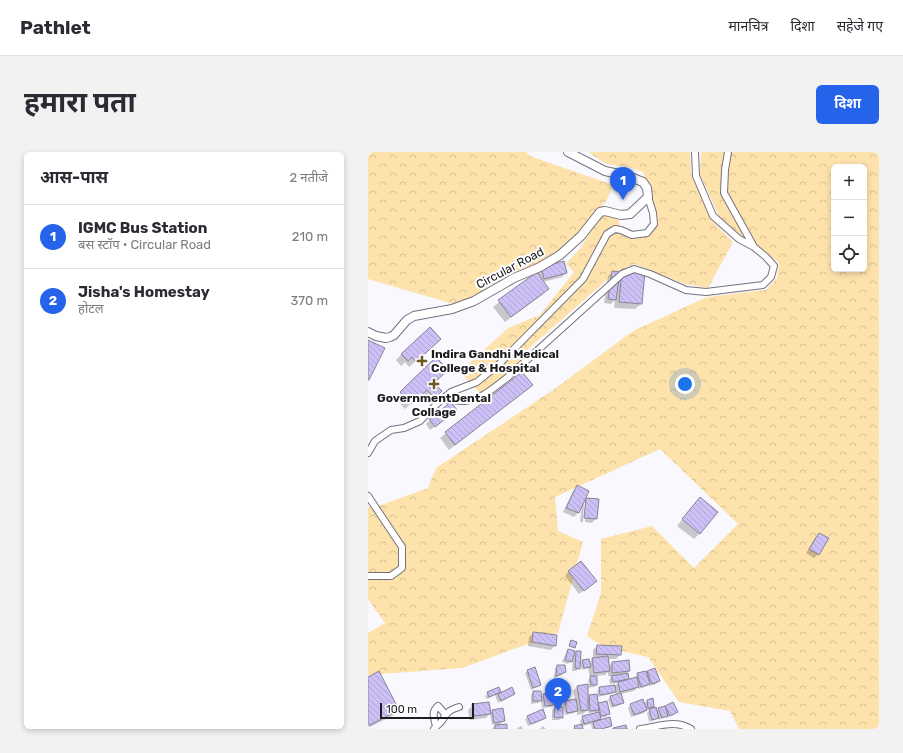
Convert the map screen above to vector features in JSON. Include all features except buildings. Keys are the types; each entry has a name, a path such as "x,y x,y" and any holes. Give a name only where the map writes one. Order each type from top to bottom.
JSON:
{"main road":[{"path":"568,152 605,171 628,176 643,182 647,188 648,197"},
{"name":"Circular Road","path":"368,332 376,336 386,338 390,337 414,316 452,309 474,301 514,278 540,268 560,255 581,236 600,212 605,211 621,216 630,214 648,197"}],"street":[{"path":"441,400 449,399 463,401 475,399 492,389 508,377 622,274 634,269 650,274 686,290 706,292 763,285 771,277 774,266 754,247 739,239 713,216 696,176 695,152"},
{"path":"728,152 725,170 724,193 754,247"},
{"path":"368,452 375,441 391,430 404,428 420,422 441,400 451,392 470,386 482,379 498,365 583,280 607,234 615,229 632,235 647,233 654,224 648,197"},
{"path":"368,496 402,547 402,568 391,576 368,576"},
{"path":"435,728 433,714 434,709 438,706 445,714"},
{"path":"435,728 449,710 459,707"},
{"path":"640,729 669,724 680,724 691,729"}],"green space":[{"path":"368,152 526,152 530,156 613,185 607,200 560,255 504,276 460,306 368,279"},
{"path":"588,152 690,152 691,175 712,221 733,242 708,288 685,284 634,264 615,273 527,350 506,380 481,394 460,372 508,328 540,315 574,272 566,264 582,246 598,218 607,214 619,220 621,234 634,238 650,235 657,225 643,172 628,167 606,164"},
{"path":"701,152 879,152 879,729 739,729 730,711 679,702 648,657 604,647 587,636 601,593 601,539 652,526 694,568 738,524 660,449 555,497 558,531 583,542 558,633 462,668 368,675 368,633 385,623 368,599 368,507 381,505 428,488 436,468 553,390 633,331 707,297 766,290 777,278 779,263 759,247 740,235 719,216 700,175"}],"place":[{"name":"IGMC Bus Station","path":"623,200"},
{"name":"Indira Gandhi Medical College & Hospital","path":"422,361"},
{"name":"GovernmentDental Collage","path":"434,384"},
{"name":"Jisha's Homestay","path":"558,711"}]}
